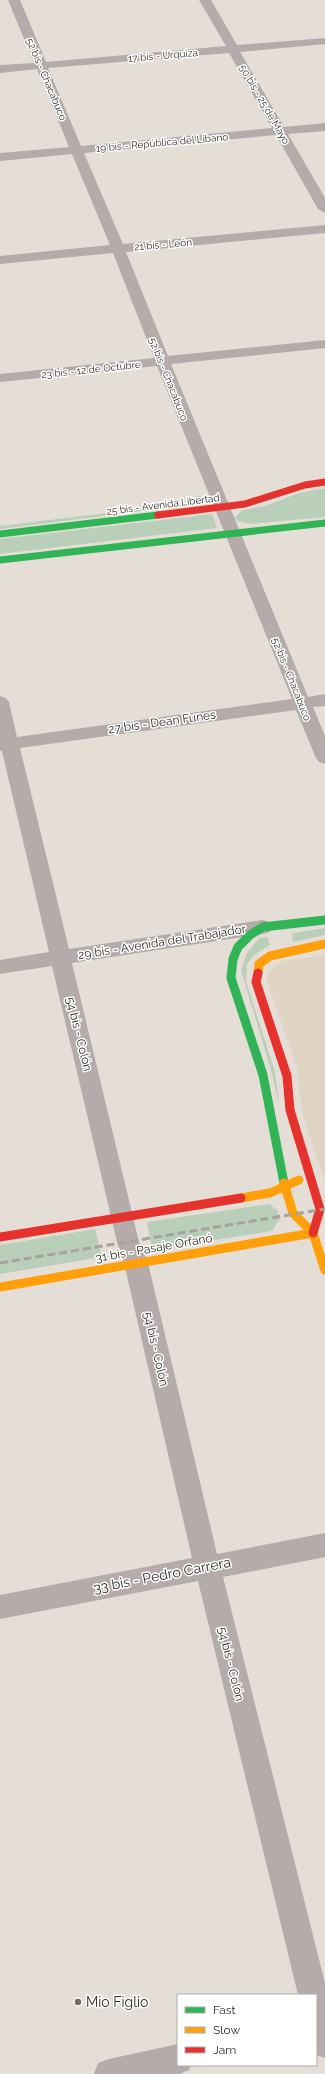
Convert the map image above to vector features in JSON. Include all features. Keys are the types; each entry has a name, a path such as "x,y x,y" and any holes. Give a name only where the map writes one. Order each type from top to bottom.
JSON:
{"street":[{"name":"52 bis - Chacabuco","path":"14,0 118,249 221,508 325,758"},
{"name":"50 bis - 25 de Mayo","path":"205,0 325,209"},
{"name":"17 bis - Urquiza","path":"0,69 325,41"},
{"name":"19 bis - República del Líbano","path":"0,157 325,127"},
{"name":"21 bis - León","path":"0,260 325,229"},
{"name":"23 bis - 12 de Octubre","path":"0,378 325,344"},
{"name":"25 bis - Avenida Libertad","path":"0,534 221,508 264,500 293,488 325,482"},
{"path":"0,560 232,532 325,523"},
{"name":"27 bis - Dean Funes","path":"6,745 325,700"},
{"name":"54 bis - Colón","path":"0,702 6,745 60,959 123,1216 128,1242 136,1263 207,1566 313,1994"},
{"name":"29 bis - Avenida del Trabajador","path":"0,967 60,959 236,930 273,929 325,920"},
{"path":"273,929 250,934 238,946 233,959 231,978 263,1075 285,1186 293,1213 313,1233 325,1270"},
{"path":"313,1233 320,1210 312,1178 290,1110 287,1076 256,982 259,964 270,956 285,949 325,944"},
{"path":"0,1237 270,1193 297,1180 312,1178"},
{"name":"31 bis - Pasaje Orfanó","path":"0,1287 313,1233"},
{"name":"33 bis - Pedro Carrera","path":"0,1607 207,1566 325,1545"},
{"path":"109,2074 177,2059"}],"shaded area":[{"path":"325,955 325,1182 302,1112 297,1068 267,981 268,974 282,961"}],"green space":[{"path":"325,488 325,517 252,524 237,521 235,517 243,510 265,506 299,493"},
{"path":"197,496 202,496 208,500 199,504 0,529 0,526 189,503"},
{"path":"212,514 217,528 0,554 0,539"},
{"path":"325,928 325,935 293,942 292,933"},
{"path":"267,937 270,945 254,955 247,964 246,981 275,1072 279,1104 271,1070 241,970 247,953 259,938"},
{"path":"269,1204 277,1210 280,1219 272,1231 152,1250 147,1222"},
{"path":"95,1229 102,1257 0,1274 0,1245"}],"railway":[{"path":"0,1263 325,1209"}],"traffic: fast":[{"path":"0,534 158,515"},
{"path":"0,560 325,523"},
{"path":"284,1183 263,1075 231,978 233,959 238,947 250,935 263,927 325,920"}],"traffic: slow":[{"path":"258,973 259,964 270,956 325,944"},
{"path":"241,1198 270,1193 299,1180"},
{"path":"284,1183 293,1213 313,1233 325,1270"},
{"path":"0,1287 313,1233"}],"traffic: jam":[{"path":"158,515 245,504 305,485 325,482"},
{"path":"258,973 256,982 287,1076 290,1110 320,1209 313,1233"},
{"path":"0,1237 241,1198"}],"place":[{"name":"Mio Figlio","path":"78,2002"}]}
